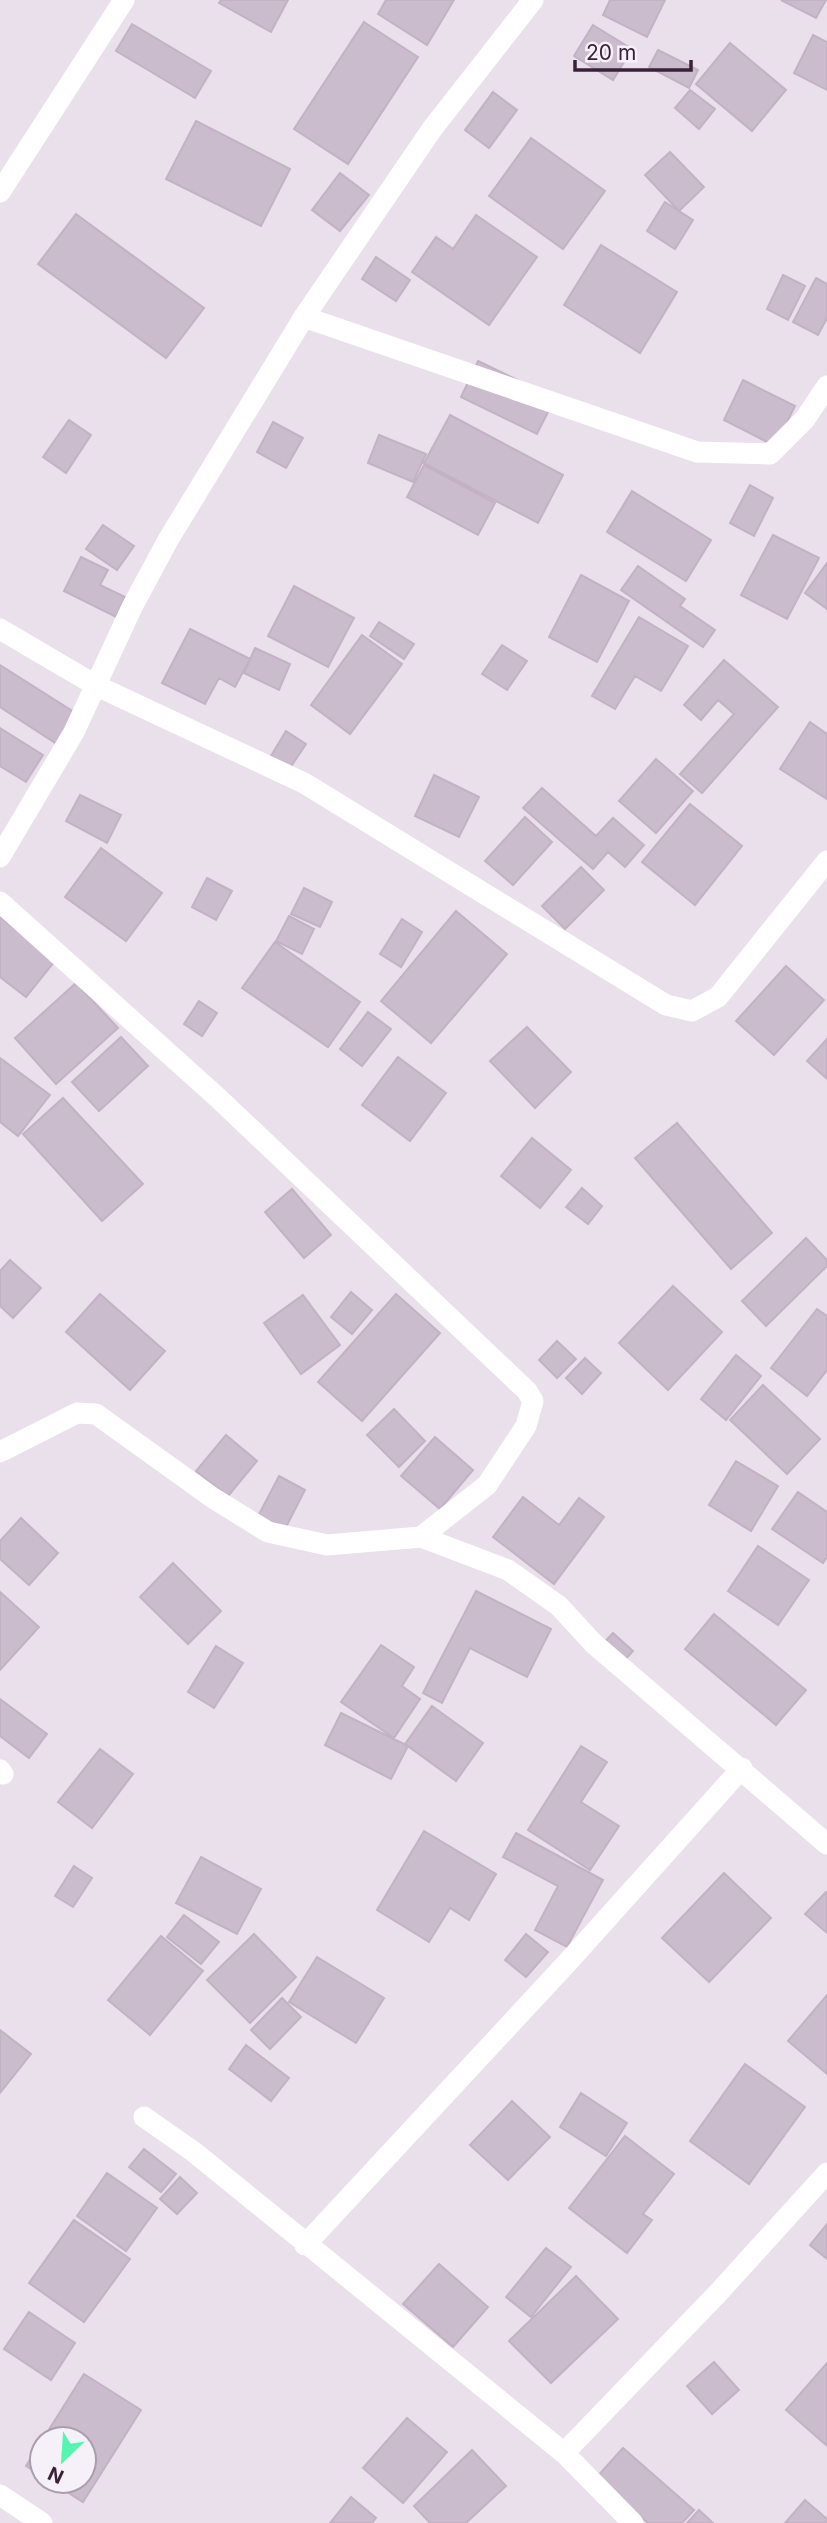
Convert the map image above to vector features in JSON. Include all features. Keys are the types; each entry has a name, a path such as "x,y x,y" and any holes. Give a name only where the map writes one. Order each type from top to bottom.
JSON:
{"street":[{"path":"0,192 124,0"},
{"path":"0,857 74,732 132,607 168,540 304,317 432,129 533,0"},
{"path":"304,317 697,452 770,454 805,419 827,386"},
{"path":"0,629 97,686 304,783 666,1006 692,1011 718,997 827,861"},
{"path":"0,902 216,1097 527,1391 533,1401 526,1426 487,1485 421,1537"},
{"path":"0,1452 77,1413 96,1414 213,1498 268,1532 327,1545 421,1537 508,1570 559,1606 593,1643 742,1768 827,1844"},
{"path":"305,2245 567,1963 742,1768"},
{"path":"144,2117 194,2152 564,2453 633,2523"},
{"path":"564,2453 719,2292 827,2173"},
{"path":"0,2496 42,2523"}],"building":[{"path":"221,0 288,0 271,32 219,3"},
{"path":"386,0 454,0 427,45 378,14"},
{"path":"610,0 665,0 647,37 603,15"},
{"path":"781,0 826,0 816,18"},
{"path":"364,22 418,57 348,164 294,129"},
{"path":"132,24 211,71 195,98 116,51"},
{"path":"593,25 632,49 613,80 574,56"},
{"path":"813,35 827,42 827,90 794,73"},
{"path":"730,43 786,90 752,131 696,84"},
{"path":"658,50 698,70 689,88 649,67"},
{"path":"690,90 715,109 699,129 675,108"},
{"path":"493,92 517,110 489,148 465,130"},
{"path":"196,121 290,169 261,226 166,179"},
{"path":"531,138 605,191 563,249 489,196"},
{"path":"670,152 704,187 679,211 645,175"},
{"path":"340,173 369,195 340,231 312,210"},
{"path":"665,202 693,220 675,249 647,231"},
{"path":"76,214 204,308 166,358 38,264"},
{"path":"476,215 537,257 489,325 412,272 436,237 453,249"},
{"path":"601,245 677,292 640,353 564,305"},
{"path":"376,257 410,280 396,301 362,279"},
{"path":"783,275 805,286 788,320 767,309"},
{"path":"816,278 827,284 827,318 818,335 793,322"},
{"path":"478,361 555,398 537,434 461,397"},
{"path":"743,380 795,406 775,446 724,420"},
{"path":"450,415 563,475 538,523 424,463"},
{"path":"69,420 91,435 66,473 43,457"},
{"path":"273,422 303,438 286,468 257,452"},
{"path":"379,435 426,454 413,482 368,463"},
{"path":"424,465 495,503 478,535 407,497"},
{"path":"750,485 773,498 754,536 730,523"},
{"path":"632,491 711,540 686,581 607,532"},
{"path":"103,525 134,546 117,570 86,549"},
{"path":"773,535 819,558 787,619 741,595"},
{"path":"81,557 108,570 100,585 125,597 116,617 64,591"},
{"path":"827,563 827,609 805,593"},
{"path":"638,566 685,599 680,606 715,630 703,647 621,590"},
{"path":"581,575 629,601 597,662 549,637"},
{"path":"294,586 354,618 328,667 268,636"},
{"path":"639,617 688,646 661,691 635,676 615,709 592,696"},
{"path":"379,622 414,644 404,659 370,636"},
{"path":"190,629 250,659 235,687 219,678 205,704 162,683"},
{"path":"362,635 402,664 350,734 311,705"},
{"path":"502,645 527,661 507,690 482,674"},
{"path":"255,648 290,664 279,690 244,673"},
{"path":"724,660 778,707 702,793 680,774 734,714 718,700 701,720 684,705"},
{"path":"0,665 82,717 63,748 0,707"},
{"path":"810,722 827,734 827,799 780,769"},
{"path":"0,728 43,755 26,782 0,766"},
{"path":"286,731 306,744 290,768 271,756"},
{"path":"656,759 693,791 656,833 619,801"},
{"path":"434,775 479,797 459,837 415,816"},
{"path":"542,788 596,836 613,818 644,845 625,867 608,852 593,869 523,808"},
{"path":"80,795 121,815 107,843 66,821"},
{"path":"690,804 742,846 695,905 642,862"},
{"path":"525,817 552,842 513,885 485,861"},
{"path":"101,848 162,893 126,941 65,897"},
{"path":"581,867 604,890 565,929 542,906"},
{"path":"207,878 232,891 216,920 192,907"},
{"path":"304,888 332,902 320,927 291,914"},
{"path":"456,911 507,954 431,1043 381,1001"},
{"path":"289,916 314,929 302,954 276,941"},
{"path":"0,917 55,961 26,997 0,977"},
{"path":"402,919 422,932 401,967 380,954"},
{"path":"275,942 360,1002 328,1047 242,988"},
{"path":"786,966 824,1000 774,1055 736,1021"},
{"path":"76,983 118,1028 56,1084 15,1038"},
{"path":"199,1001 217,1013 202,1036 184,1024"},
{"path":"368,1012 391,1029 362,1066 340,1049"},
{"path":"527,1027 571,1072 535,1108 490,1061"},
{"path":"121,1037 148,1066 99,1111 72,1082"},
{"path":"827,1039 827,1079 807,1061"},
{"path":"398,1057 446,1093 410,1141 362,1105"},
{"path":"0,1058 50,1095 18,1136 0,1122"},
{"path":"63,1098 143,1184 102,1221 23,1134"},
{"path":"677,1123 772,1233 731,1269 635,1158"},
{"path":"532,1138 571,1170 540,1208 501,1176"},
{"path":"582,1188 602,1206 588,1224 566,1207"},
{"path":"292,1189 331,1235 304,1258 265,1212"},
{"path":"806,1238 827,1260 827,1266 766,1326 742,1301"},
{"path":"10,1260 41,1288 13,1318 0,1306 0,1271"},
{"path":"673,1286 722,1332 668,1390 619,1343"},
{"path":"351,1292 372,1310 352,1334 331,1317"},
{"path":"100,1294 165,1351 130,1390 66,1332"},
{"path":"396,1294 440,1333 362,1421 318,1382"},
{"path":"303,1295 340,1345 301,1374 264,1323"},
{"path":"817,1309 827,1316 827,1370 807,1396 771,1368"},
{"path":"557,1341 576,1359 557,1378 539,1360"},
{"path":"736,1355 761,1376 726,1420 701,1399"},
{"path":"585,1358 601,1373 582,1394 566,1378"},
{"path":"763,1385 820,1439 787,1474 730,1420"},
{"path":"394,1409 425,1441 399,1467 367,1435"},
{"path":"226,1435 257,1461 228,1496 196,1471"},
{"path":"435,1437 473,1470 440,1509 401,1476"},
{"path":"736,1461 778,1486 751,1531 709,1505"},
{"path":"279,1476 305,1490 284,1531 257,1518"},
{"path":"798,1492 827,1512 827,1557 823,1563 772,1529"},
{"path":"523,1497 559,1525 579,1498 604,1517 554,1584 493,1537"},
{"path":"21,1518 58,1553 29,1585 0,1559 0,1541"},
{"path":"758,1546 809,1580 778,1625 728,1591"},
{"path":"173,1563 221,1611 188,1644 140,1597"},
{"path":"476,1591 551,1629 527,1677 470,1648 442,1703 423,1693"},
{"path":"0,1592 39,1627 0,1670"},
{"path":"714,1614 806,1690 776,1725 685,1649"},
{"path":"613,1633 633,1651 619,1666 599,1648"},
{"path":"381,1645 414,1667 402,1686 420,1699 394,1738 341,1702"},
{"path":"216,1646 243,1663 214,1708 188,1692"},
{"path":"0,1699 47,1734 29,1758 0,1736"},
{"path":"432,1706 483,1743 456,1781 405,1744"},
{"path":"341,1713 408,1746 391,1779 325,1745"},
{"path":"581,1746 607,1762 581,1802 619,1826 590,1870 528,1830"},
{"path":"100,1749 133,1774 92,1828 58,1802"},
{"path":"424,1831 496,1874 469,1920 450,1908 429,1942 377,1910"},
{"path":"516,1833 603,1880 567,1947 535,1930 558,1886 503,1857"},
{"path":"201,1857 261,1889 237,1934 176,1903"},
{"path":"74,1866 92,1878 73,1907 55,1896"},
{"path":"724,1873 771,1918 709,1982 662,1938"},
{"path":"827,1893 827,1933 805,1914"},
{"path":"184,1915 219,1942 201,1964 167,1937"},
{"path":"254,1934 296,1977 250,2023 207,1980"},
{"path":"526,1934 548,1952 526,1977 505,1960"},
{"path":"161,1936 203,1971 150,2035 108,2000"},
{"path":"317,1957 384,1998 356,2043 289,2002"},
{"path":"827,1995 827,2074 788,2041"},
{"path":"282,1998 301,2017 270,2049 251,2030"},
{"path":"0,2030 31,2054 0,2093"},
{"path":"246,2045 289,2078 271,2101 229,2069"},
{"path":"745,2064 805,2107 749,2184 690,2141"},
{"path":"581,2093 627,2123 606,2156 560,2127"},
{"path":"512,2101 550,2137 508,2180 470,2145"},
{"path":"625,2136 674,2174 643,2214 652,2220 627,2253 569,2208"},
{"path":"144,2149 176,2174 161,2192 129,2167"},
{"path":"107,2173 157,2208 126,2251 77,2216"},
{"path":"180,2177 197,2193 177,2214 160,2199"},
{"path":"74,2220 130,2259 84,2322 29,2283"},
{"path":"827,2224 827,2259 810,2245"},
{"path":"546,2248 571,2267 531,2317 506,2297"},
{"path":"439,2264 488,2307 453,2347 403,2304"},
{"path":"576,2276 618,2319 551,2383 509,2341"},
{"path":"29,2312 75,2343 51,2380 4,2349"},
{"path":"714,2362 739,2390 712,2414 687,2386"},
{"path":"827,2363 827,2446 786,2410"},
{"path":"84,2374 141,2410 98,2478 98,2425 52,2425"},
{"path":"407,2418 447,2452 403,2503 363,2468"},
{"path":"623,2448 694,2510 682,2523 648,2523 596,2478"},
{"path":"472,2450 506,2486 466,2523 430,2523 414,2506"},
{"path":"72,2495 87,2495 83,2502"},
{"path":"351,2497 376,2518 372,2523 330,2523"},
{"path":"805,2500 827,2519 827,2523 785,2523"},
{"path":"699,2510 713,2523 687,2523"}]}
